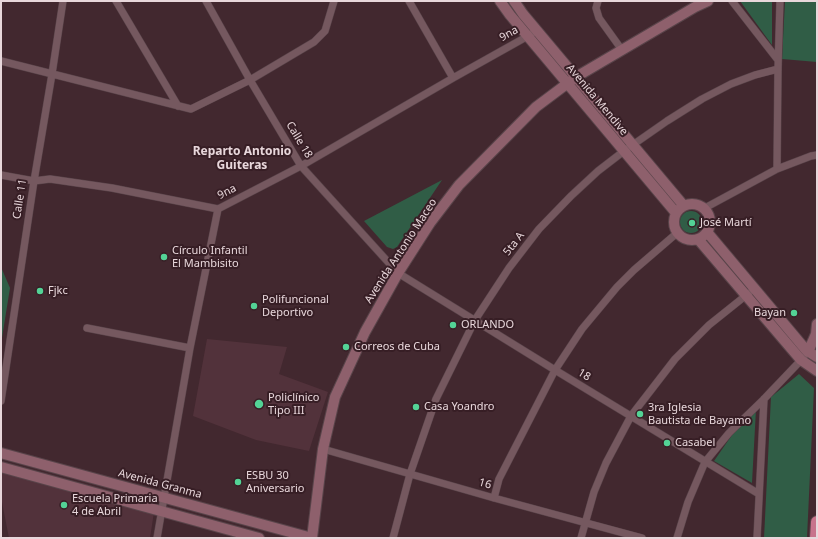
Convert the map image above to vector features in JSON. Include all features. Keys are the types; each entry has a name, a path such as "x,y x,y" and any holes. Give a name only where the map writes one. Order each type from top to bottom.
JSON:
{"highway":[{"path":"816,538 817,522"}],"main road":[{"name":"Avenida Mendive","path":"500,1 567,83 628,148 680,209"},
{"name":"Avenida Mendive","path":"514,1 576,77 628,148"},
{"name":"Avenida Antonio Maceo","path":"312,538 323,449 335,397 365,332 398,273 430,223 459,185 536,107 576,77 695,7 708,1"},
{"path":"692,204 700,206 704,209 709,217 709,227 707,232 698,239 693,240 681,237 677,233 674,225 674,221 680,209 692,204"},
{"path":"707,232 750,292"},
{"path":"698,239 750,292 809,356 817,371"},
{"path":"809,356 816,334 817,324"},
{"name":"Avenida Granma","path":"1,453 312,538"},
{"path":"1,466 259,538"}],"street":[{"name":"Calle 11","path":"1,401 63,1"},
{"path":"116,1 178,106"},
{"name":"Calle 18","path":"206,1 250,80 301,166 398,273"},
{"path":"1,61 191,109 250,80 314,42 325,31 334,1"},
{"path":"409,1 453,78"},
{"path":"598,1 596,8 599,18 622,50"},
{"path":"732,1 778,60"},
{"path":"777,169 780,1"},
{"name":"9na","path":"157,538 190,348 218,209 301,166 537,30"},
{"name":"5ta A","path":"393,538 410,474 436,399 475,320 509,268 539,230 571,196 598,171 667,121 702,99 731,84 755,75 778,69"},
{"path":"704,209 777,169 817,154"},
{"path":"1,175 34,181 50,179 104,187 218,209"},
{"path":"494,498 499,479 554,370 582,329 616,287 677,233"},
{"name":"18","path":"398,273 554,370 759,494"},
{"path":"581,538 594,492 606,463 631,416 675,359 709,325 750,292"},
{"path":"87,328 190,348"},
{"path":"676,538 688,502 705,462 729,433 809,356"},
{"path":"757,538 764,399"},
{"name":"16","path":"323,449 494,498 642,538"}],"shaded area":[{"name":"Policlínico Tipo III","path":"207,339 287,347 279,374 328,392 309,451 256,440 193,416"},
{"name":"Escuela Primaria 4 de Abril","path":"2,472 154,512 150,538 9,538 1,497"}],"green space":[{"path":"740,1 772,1 772,45"},
{"path":"785,1 817,1 817,62 782,59"},
{"path":"442,180 397,247 393,249 387,247 364,221"},
{"path":"691,211 699,214 702,222 699,230 691,233 683,230 680,222 683,214"},
{"path":"1,267 10,288 1,344"},
{"path":"799,374 814,388 807,538 764,538 771,397"},
{"path":"756,409 752,483 714,461 732,435"}],"place":[{"name":"José Martí","path":"692,223"},
{"name":"Círculo Infantil El Mambisito","path":"164,257"},
{"name":"Fjkc","path":"40,291"},
{"name":"Polifuncional Deportivo","path":"254,306"},
{"name":"Bayan","path":"794,313"},
{"name":"ORLANDO","path":"453,325"},
{"name":"Correos de Cuba","path":"346,347"},
{"name":"Policlínico Tipo III","path":"259,404"},
{"name":"Casa Yoandro","path":"416,407"},
{"name":"3ra Iglesia Bautista de Bayamo","path":"640,414"},
{"name":"Casabel","path":"667,443"},
{"name":"ESBU 30 Aniversario","path":"238,482"},
{"name":"Escuela Primaria 4 de Abril","path":"64,505"}],"district":[{"name":"Reparto Antonio Guiteras","path":"242,159"}]}
